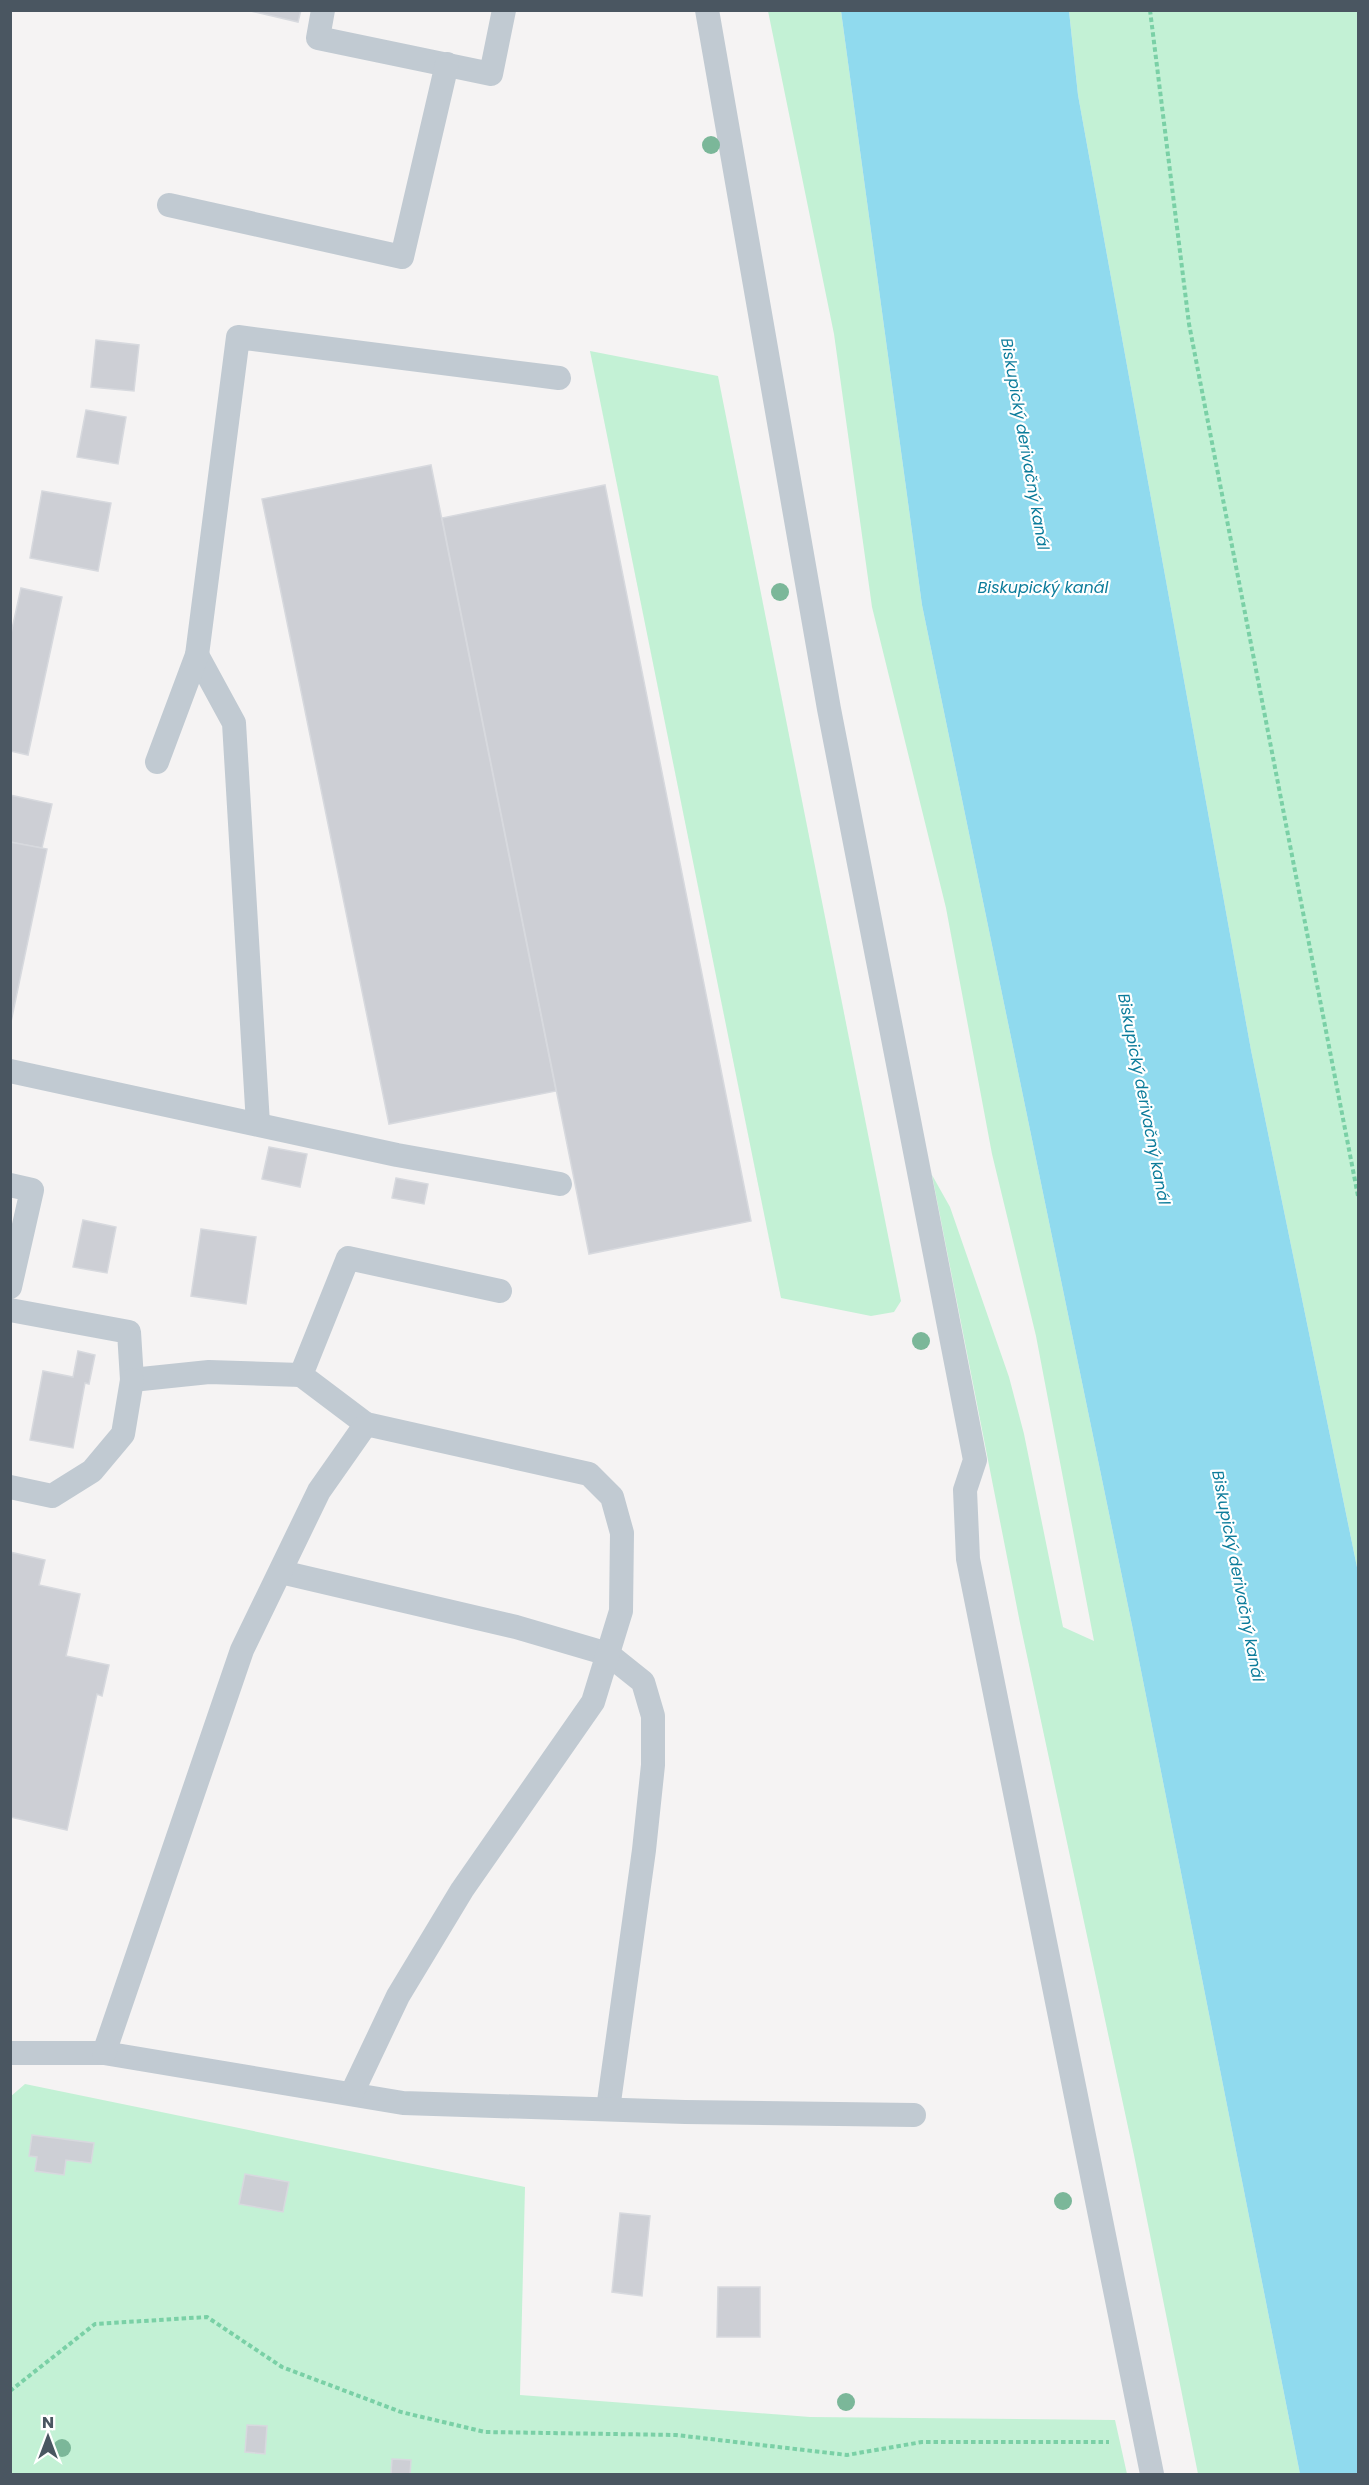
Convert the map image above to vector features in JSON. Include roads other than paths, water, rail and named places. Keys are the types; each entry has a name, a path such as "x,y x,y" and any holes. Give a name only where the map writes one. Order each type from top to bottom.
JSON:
{"lane":[{"path":"323,10 318,38 491,74 504,10"},
{"path":"707,10 830,709 975,1460 965,1490 968,1559 1152,2475"},
{"path":"170,205 402,257 447,64"},
{"path":"157,762 197,655 238,337 559,378"},
{"path":"197,655 234,723 258,1124"},
{"path":"10,1071 397,1155 560,1184"},
{"path":"10,1185 32,1190 10,1287"},
{"path":"301,1375 348,1258 500,1291"},
{"path":"10,1310 129,1332 132,1380 123,1434 92,1471 52,1496 10,1487"},
{"path":"132,1380 209,1372 301,1375 366,1424 589,1474 612,1497 622,1533 621,1611 593,1702 462,1890 398,1996 352,2093"},
{"path":"104,2053 242,1650 319,1491 366,1424"},
{"path":"281,1572 516,1627 608,1654 644,1682 653,1716 653,1765 644,1850 608,2109"},
{"path":"10,2053 104,2053 403,2103 914,2115"}],"water":[{"name":"Biskupický kanál","path":"841,11 1069,11 1078,95 1251,1050 1358,1572 1358,2474 1300,2474 1133,1630 922,605"}],"water label":[{"name":"Biskupický derivačný kanál","path":"1025,444"},
{"name":"Biskupický derivačný kanál","path":"1144,1099"},
{"name":"Biskupický derivačný kanál","path":"1238,1576"}]}
